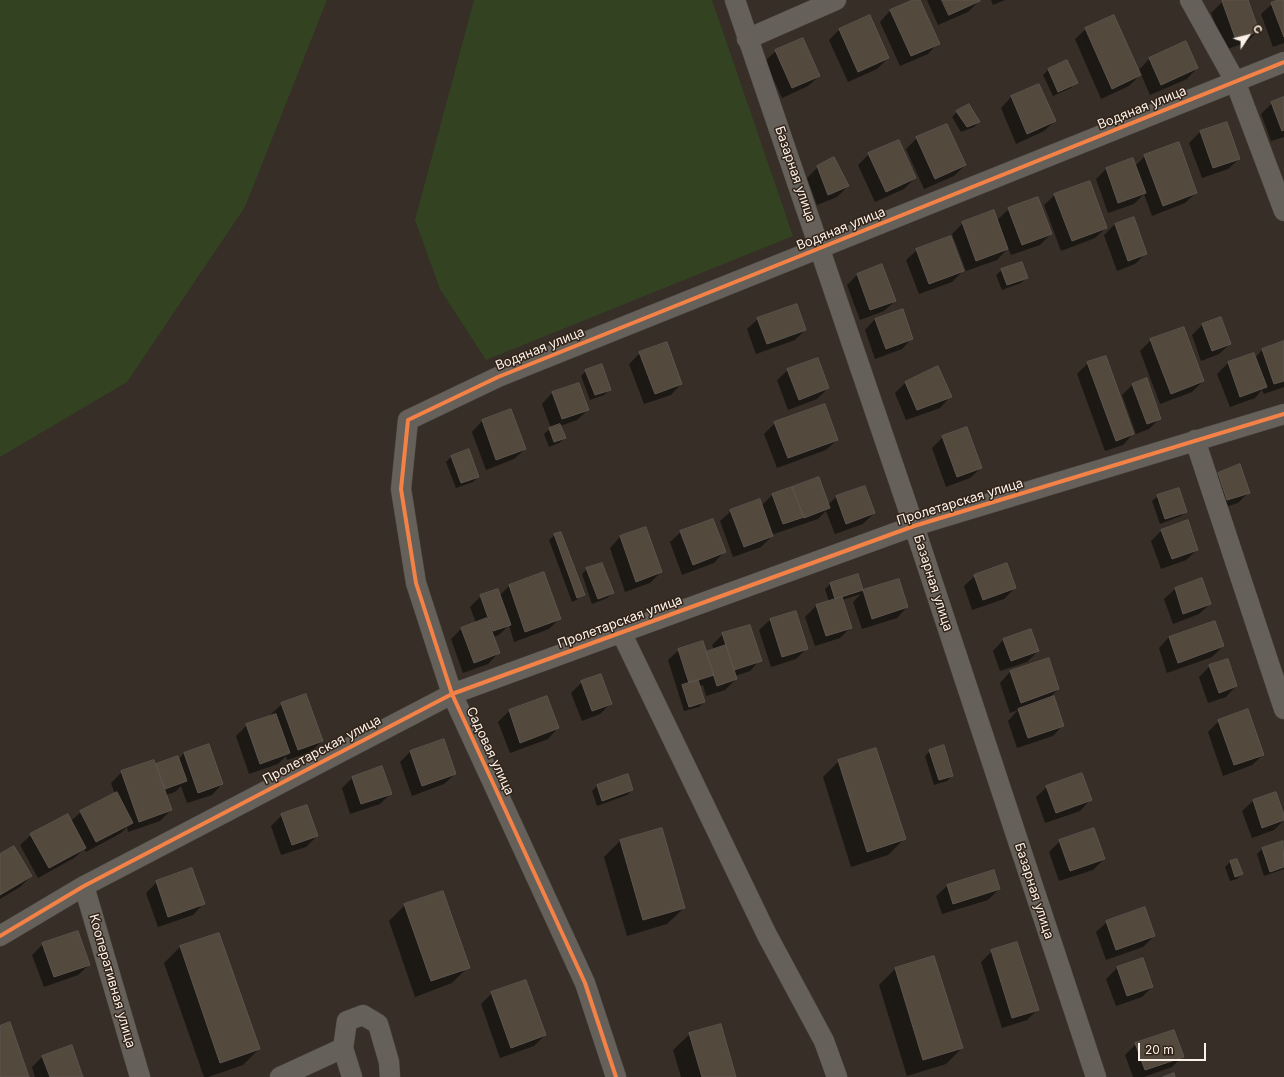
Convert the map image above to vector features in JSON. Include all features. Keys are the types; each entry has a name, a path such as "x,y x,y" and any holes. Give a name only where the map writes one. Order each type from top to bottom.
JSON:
{"street":[{"name":"Базарная улица","path":"735,0 747,39 821,248 1096,1077"},
{"path":"747,39 836,0"},
{"path":"1190,0 1235,81 1284,211"},
{"name":"Водяная улица","path":"408,420 498,377 1284,62"},
{"name":"Пролетарская улица","path":"0,936 84,886 452,694 914,526 1284,414"},
{"name":"Садовая улица","path":"408,420 401,489 416,583 452,694 585,983 616,1077"},
{"path":"1195,440 1284,709"},
{"path":"621,632 766,934 824,1041 837,1077"},
{"name":"Кооперативная улица","path":"84,886 140,1077"},
{"path":"352,1077 344,1048 347,1021 364,1015 378,1024 389,1062 390,1077"},
{"path":"280,1077 344,1048"}],"green space":[{"path":"0,0 327,0 245,207 127,382 0,457"},
{"path":"474,0 712,0 793,236 486,360 440,289 415,220"}],"building":[{"path":"913,0 920,0 940,44 911,56 890,10"},
{"path":"942,0 980,0 980,1 949,15"},
{"path":"1248,0 1259,31 1236,40 1222,1"},
{"path":"1278,0 1284,0 1284,37 1271,3"},
{"path":"870,15 889,58 858,72 839,29"},
{"path":"1114,15 1141,75 1112,89 1085,28"},
{"path":"803,38 820,76 792,88 775,50"},
{"path":"1186,41 1198,68 1161,85 1149,58"},
{"path":"1067,60 1078,83 1058,92 1048,69"},
{"path":"1039,84 1056,121 1027,134 1011,96"},
{"path":"1284,97 1284,130 1282,131 1271,102"},
{"path":"969,104 980,122 967,127 956,111"},
{"path":"1227,122 1240,159 1213,168 1200,131"},
{"path":"947,124 966,165 935,179 916,137"},
{"path":"899,140 916,178 886,192 868,153"},
{"path":"1179,142 1197,193 1163,206 1144,155"},
{"path":"834,157 849,186 828,195 817,166"},
{"path":"1133,158 1146,193 1118,203 1106,168"},
{"path":"1090,181 1107,228 1072,241 1054,194"},
{"path":"1038,197 1052,234 1022,245 1008,208"},
{"path":"994,210 1008,249 976,261 962,222"},
{"path":"1134,217 1147,254 1128,261 1115,224"},
{"path":"951,236 964,271 929,284 916,249"},
{"path":"1022,262 1028,278 1007,285 1001,269"},
{"path":"882,264 896,301 870,310 857,274"},
{"path":"797,304 806,330 767,344 757,318"},
{"path":"903,309 913,339 886,349 875,319"},
{"path":"1221,317 1231,344 1212,351 1202,324"},
{"path":"1184,327 1204,381 1171,394 1150,339"},
{"path":"1284,341 1284,381 1274,384 1262,349"},
{"path":"667,342 682,384 655,394 639,352"},
{"path":"1254,353 1267,387 1240,397 1228,362"},
{"path":"1106,356 1134,434 1116,441 1087,362"},
{"path":"818,358 829,388 799,400 787,369"},
{"path":"602,364 611,390 595,395 585,370"},
{"path":"938,366 952,397 917,410 905,382"},
{"path":"1147,378 1161,419 1147,424 1132,384"},
{"path":"579,383 589,410 562,419 552,392"},
{"path":"825,404 838,440 788,458 774,422"},
{"path":"511,409 526,449 496,460 482,420"},
{"path":"560,424 566,438 554,442 549,428"},
{"path":"967,427 982,468 957,477 942,436"},
{"path":"469,449 479,477 461,483 451,456"},
{"path":"1240,464 1250,493 1227,500 1218,473"},
{"path":"819,477 830,508 804,518 792,487"},
{"path":"865,486 875,513 846,524 836,496"},
{"path":"792,487 804,517 783,524 772,494"},
{"path":"1179,488 1187,512 1165,519 1157,495"},
{"path":"760,499 773,536 744,547 730,510"},
{"path":"713,519 726,552 693,565 680,531"},
{"path":"1188,520 1198,550 1172,559 1161,530"},
{"path":"646,527 662,572 636,582 620,536"},
{"path":"561,532 585,595 577,598 554,534"},
{"path":"602,563 614,593 598,599 586,568"},
{"path":"1007,563 1016,588 983,600 974,575"},
{"path":"544,572 561,619 525,632 509,585"},
{"path":"858,574 863,590 835,599 830,583"},
{"path":"1202,578 1211,604 1183,614 1175,588"},
{"path":"899,579 908,607 872,619 863,590"},
{"path":"498,589 511,625 493,631 480,595"},
{"path":"842,597 852,628 826,636 816,605"},
{"path":"796,611 808,649 782,657 770,619"},
{"path":"487,618 500,653 474,663 461,628"},
{"path":"1215,621 1224,646 1178,663 1169,637"},
{"path":"750,625 762,661 734,670 722,633"},
{"path":"1031,629 1039,651 1011,661 1003,639"},
{"path":"703,641 714,675 689,683 678,649"},
{"path":"726,645 737,679 717,686 706,652"},
{"path":"1049,658 1059,689 1021,703 1010,671"},
{"path":"1228,659 1237,686 1219,693 1209,665"},
{"path":"601,674 612,704 592,711 581,681"},
{"path":"698,680 705,702 689,707 682,685"},
{"path":"306,694 323,741 298,750 281,703"},
{"path":"547,696 559,728 520,743 509,710"},
{"path":"1054,696 1064,726 1028,738 1018,709"},
{"path":"1248,709 1264,755 1234,765 1218,720"},
{"path":"276,714 290,753 260,764 246,724"},
{"path":"444,739 456,774 422,786 410,751"},
{"path":"209,744 223,784 198,793 184,753"},
{"path":"944,745 953,776 939,780 929,750"},
{"path":"876,748 906,839 867,852 838,760"},
{"path":"178,756 187,781 165,789 156,764"},
{"path":"154,760 172,810 139,822 121,771"},
{"path":"382,766 392,794 361,804 352,777"},
{"path":"1082,773 1092,800 1056,813 1046,786"},
{"path":"628,774 633,790 602,801 597,785"},
{"path":"117,792 133,823 96,842 80,811"},
{"path":"1276,792 1284,815 1284,820 1262,828 1253,800"},
{"path":"307,805 318,836 292,845 281,814"},
{"path":"68,814 86,848 49,868 30,834"},
{"path":"662,828 685,908 643,920 620,840"},
{"path":"1094,828 1105,859 1070,871 1059,840"},
{"path":"1283,841 1284,867 1270,872 1262,848"},
{"path":"14,846 32,876 0,895 0,854"},
{"path":"1237,859 1243,874 1235,877 1230,861"},
{"path":"192,868 205,904 168,917 156,881"},
{"path":"994,870 1000,889 953,904 947,885"},
{"path":"443,891 470,968 431,981 404,904"},
{"path":"1145,907 1155,936 1116,950 1106,921"},
{"path":"78,931 90,965 54,977 42,943"},
{"path":"219,933 260,1049 220,1063 180,946"},
{"path":"1017,942 1039,1010 1012,1018 991,950"},
{"path":"934,956 963,1048 923,1060 895,968"},
{"path":"1143,958 1153,987 1127,996 1117,967"},
{"path":"526,980 546,1035 511,1048 491,992"},
{"path":"10,1022 29,1077 0,1077 0,1026"},
{"path":"721,1024 736,1077 702,1077 689,1033"},
{"path":"1174,1030 1184,1057 1145,1070 1135,1043"},
{"path":"72,1045 83,1077 50,1077 42,1056"},
{"path":"1174,1073 1175,1077 1163,1077"}],"cycle path":[{"path":"616,1077 585,983 452,694 416,583 401,489 408,420 498,377 1284,62"},
{"path":"0,936 84,886 452,694 914,526 1284,414"}]}
